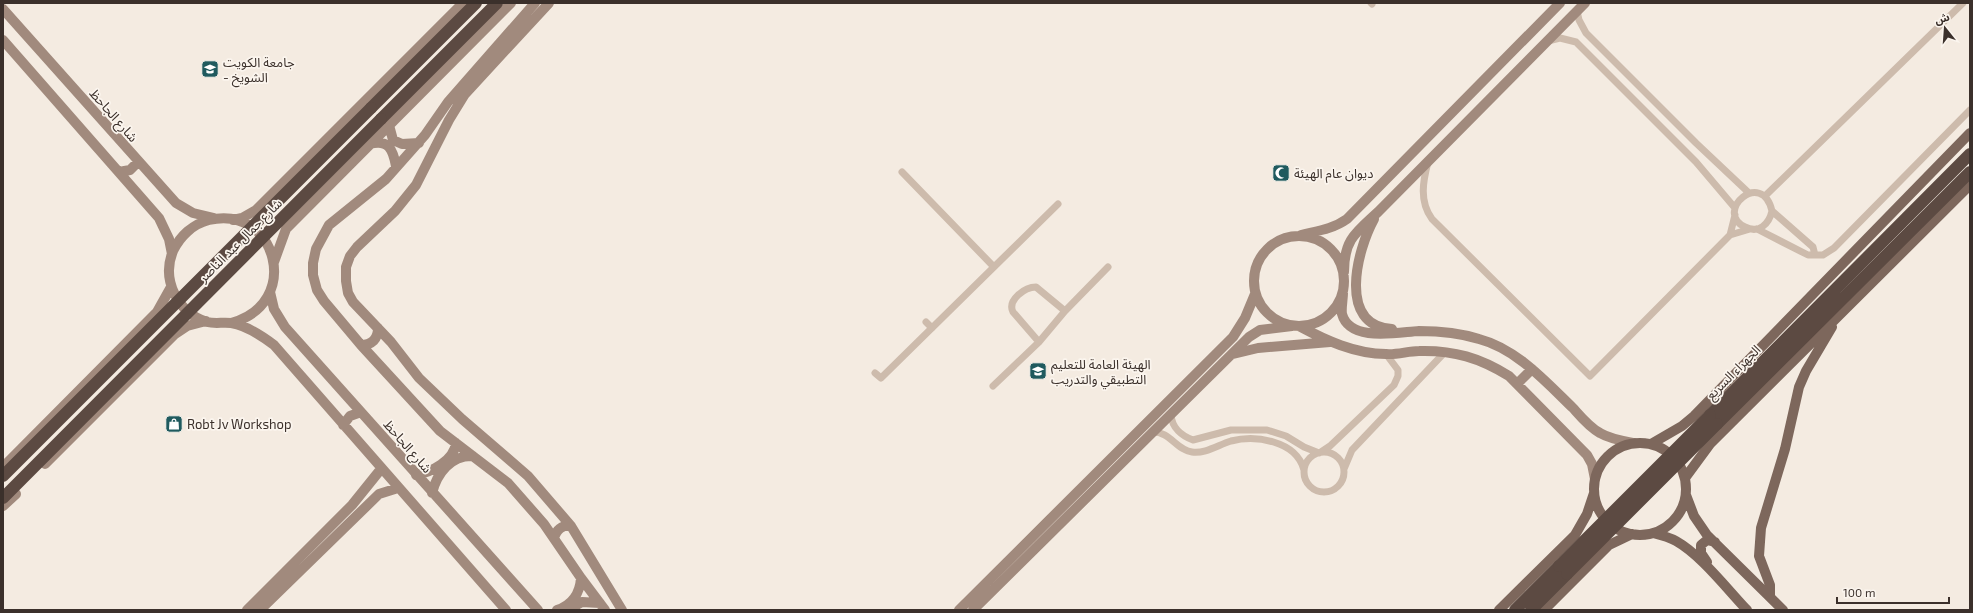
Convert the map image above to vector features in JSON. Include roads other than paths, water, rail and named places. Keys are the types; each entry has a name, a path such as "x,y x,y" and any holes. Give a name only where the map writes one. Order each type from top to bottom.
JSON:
{"highway":[{"name":"شارع جمال عبد الناصر","path":"3,476 476,3"},
{"name":"شارع جمال عبد الناصر","path":"3,498 497,3"},
{"name":"الجهراء السريع","path":"1515,610 1970,154"},
{"name":"الجهراء السريع","path":"1531,610 1970,172"}],"main road":[{"name":"الجهراء السريع","path":"1651,444 1682,426 1694,416 1970,133"},
{"path":"1685,478 1710,444 1970,185"},
{"path":"1770,595 1770,585 1759,556 1760,528 1785,449 1799,387 1806,371 1837,317"},
{"path":"1498,610 1575,535 1587,514 1594,492 1595,479 1601,464 1619,448 1634,443 1651,444 1673,456 1683,470 1685,478 1686,495 1684,504 1675,519 1669,525 1653,533"},
{"path":"1594,492 1598,508 1603,516 1615,528 1632,534 1653,533 1677,541 1709,569 1747,610"},
{"path":"1686,495 1701,528 1770,595 1783,610"},
{"path":"1544,610 1609,545 1632,534"},
{"path":"1709,569 1700,548 1704,541 1710,540 1715,542"}],"street":[{"path":"232,220 242,218 256,210 463,3"},
{"path":"274,262 286,229 511,3"},
{"path":"535,3 448,102 418,143 386,179 329,225 321,238 314,256 313,276 317,290 324,301 361,345 440,431 508,483 544,524 581,578 603,606"},
{"path":"549,3 465,94 449,120 416,185 395,211 357,247 350,256 346,267 348,292 353,302 391,342 419,378 462,419 528,476 562,514 572,526 622,610"},
{"path":"1560,3 1347,219 1338,226 1327,230 1280,239 1268,246 1260,257 1254,270 1253,283 1255,294 1261,307 1270,316 1280,322 1295,326 1330,342 1386,354 1420,351 1446,352 1473,357 1510,376 1587,455 1592,464 1595,479"},
{"path":"1419,331 1373,334 1358,331 1348,324 1342,314 1344,255 1349,244 1357,232 1585,3"},
{"path":"1765,196 1963,3"},
{"name":"شارع الجاحظ","path":"3,9 138,162 182,208 193,213 218,219"},
{"path":"1577,11 1579,20 1586,33 1696,143 1749,193"},
{"path":"1548,41 1560,38 1570,39 1576,42 1696,162 1735,212 1738,222 1743,227 1754,229 1804,254 1823,255 1834,248 1970,110"},
{"path":"3,40 159,218 167,233 172,254 169,274 172,287 184,308 206,322 218,324 231,323 254,313 266,301 275,276 274,262 269,247 260,234 247,225 232,220 218,219 205,222 192,228 182,237 172,254"},
{"path":"1590,57 1600,47"},
{"path":"389,125 393,140 402,144 418,143"},
{"path":"370,144 379,143 388,147 394,153 396,166"},
{"path":"1419,146 1430,160"},
{"path":"1430,160 1423,192 1425,204 1432,219 1590,376 1730,235 1754,229 1767,222 1772,211"},
{"path":"119,172 130,170 138,162"},
{"path":"902,172 994,267"},
{"path":"1730,235 1737,201 1749,193 1757,193 1765,196 1770,203 1772,211 1812,247 1815,255"},
{"path":"875,373 881,378 1058,204"},
{"path":"1378,212 1366,233 1359,258 1355,294 1359,310 1369,321 1383,329 1442,332 1480,339 1500,347 1532,369 1594,429 1611,438 1634,443"},
{"path":"1301,235 1316,238 1329,246 1339,258 1344,272"},
{"path":"993,386 1039,342 1065,311 1108,267"},
{"path":"3,467 157,312 172,287"},
{"path":"1039,342 1012,312 1012,302 1026,288 1036,288 1065,311"},
{"name":"شارع الجاحظ","path":"270,292 274,309 281,322 432,493 539,610"},
{"path":"973,610 1249,337 1260,330 1313,324 1326,317 1337,307 1343,293"},
{"path":"959,610 1233,337 1245,318 1255,294"},
{"path":"3,506 175,334 187,326 206,322"},
{"path":"926,322 932,328"},
{"path":"231,323 254,332 274,345 506,610"},
{"path":"361,345 372,343 376,339 378,328"},
{"path":"373,358 376,348 380,344 391,342"},
{"path":"1231,354 1258,348 1330,342"},
{"path":"1152,432 1165,434 1181,448 1192,452 1202,451 1242,439 1272,442 1293,452 1299,458 1304,470 1304,476 1311,488 1323,492 1337,488 1342,482 1344,469 1352,450 1446,352"},
{"path":"1304,470 1309,459 1330,446 1394,385 1398,376 1398,370 1386,354"},
{"path":"1517,384 1532,369"},
{"path":"343,425 350,416 361,412"},
{"path":"1158,412 1168,418 1177,430 1193,440 1231,430 1267,430 1286,436 1304,447 1320,452 1328,452 1338,458 1344,469"},
{"path":"416,475 435,469 451,455 456,444"},
{"path":"432,493 438,475 455,459 464,456 473,456"},
{"path":"247,610 369,486 381,469"},
{"path":"369,486 375,489 379,494"},
{"path":"260,610 379,494 398,488"},
{"path":"544,524 553,525 562,514"},
{"path":"554,538 555,534 562,527 572,526"},
{"path":"1036,532 1044,540"},
{"path":"558,610 565,607 574,599 579,589 581,578"},
{"path":"568,610 582,602 603,606"}],"place":[{"name":"جامعة الكويت - الشويخ","path":"210,69"},
{"name":"ديوان عام الهيئة","path":"1281,173"},
{"name":"الهيئة العامة للتعليم التطبيقي والتدريب","path":"1038,371"},
{"name":"Robt Jv Workshop","path":"174,424"}]}
